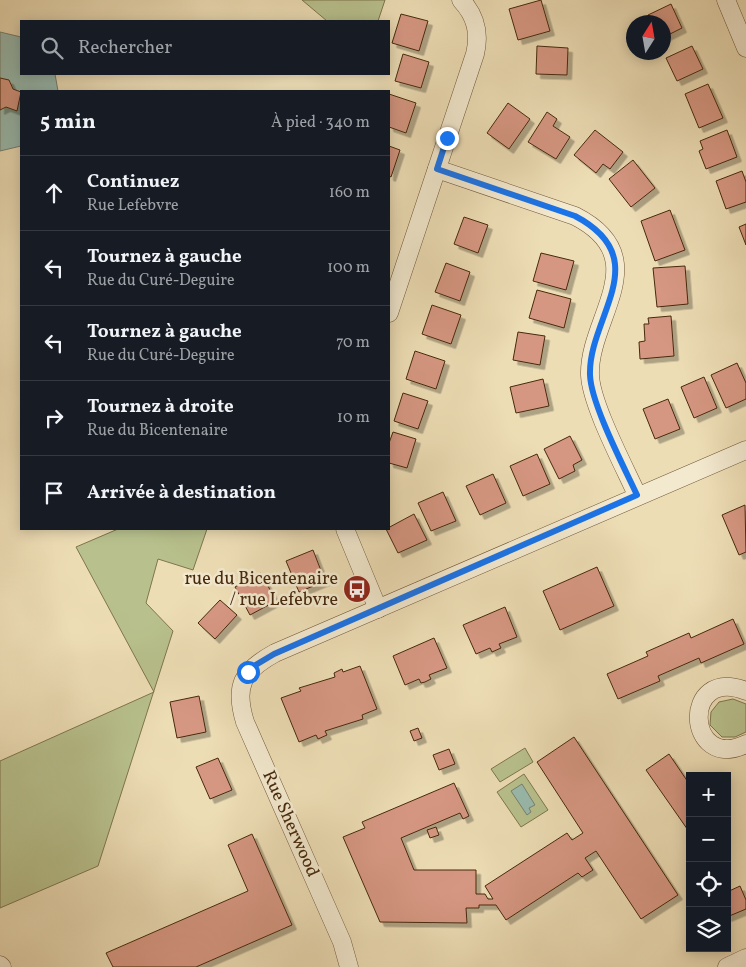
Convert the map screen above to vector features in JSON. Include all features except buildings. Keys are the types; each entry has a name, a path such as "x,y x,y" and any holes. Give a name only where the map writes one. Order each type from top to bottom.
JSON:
{"street":[{"path":"390,310 477,45 475,19 461,0"},
{"path":"726,0 746,48"},
{"path":"437,169 575,216 596,229 606,242 614,261 615,281 594,351 590,375 593,395 637,495"},
{"path":"345,530 378,609 637,495 746,450"},
{"name":"Rue Sherwood","path":"348,967 342,942 245,722 240,695 243,680 254,666 274,654 378,609"},
{"path":"746,691 727,686 718,688 702,701 697,712 701,733 709,743 724,749 734,749 746,744"},
{"path":"727,967 746,958"}],"green space":[{"path":"302,0 385,0 378,20 326,20"},
{"path":"116,530 207,530 193,570 158,559 146,603 173,631 154,691 76,547"},
{"path":"153,692 98,866 0,908 0,761"},
{"path":"733,699 746,704 746,732 735,737 722,737 710,725 711,712 719,702"},
{"path":"525,748 533,762 500,782 491,769"},
{"path":"524,774 548,810 521,827 497,792"}],"water":[{"path":"0,32 20,37 20,75 55,75 58,90 20,90 20,146 0,151"},
{"path":"522,784 535,805 529,808 531,812 527,815 511,791"}],"place":[{"name":"rue du Bicentenaire / rue Lefebvre","path":"357,589"}],"route":[{"path":"248,672 254,666 274,654 637,495 593,395 590,375 592,357 614,290 615,271 611,250 596,229 575,216 437,169 447,138"}]}
